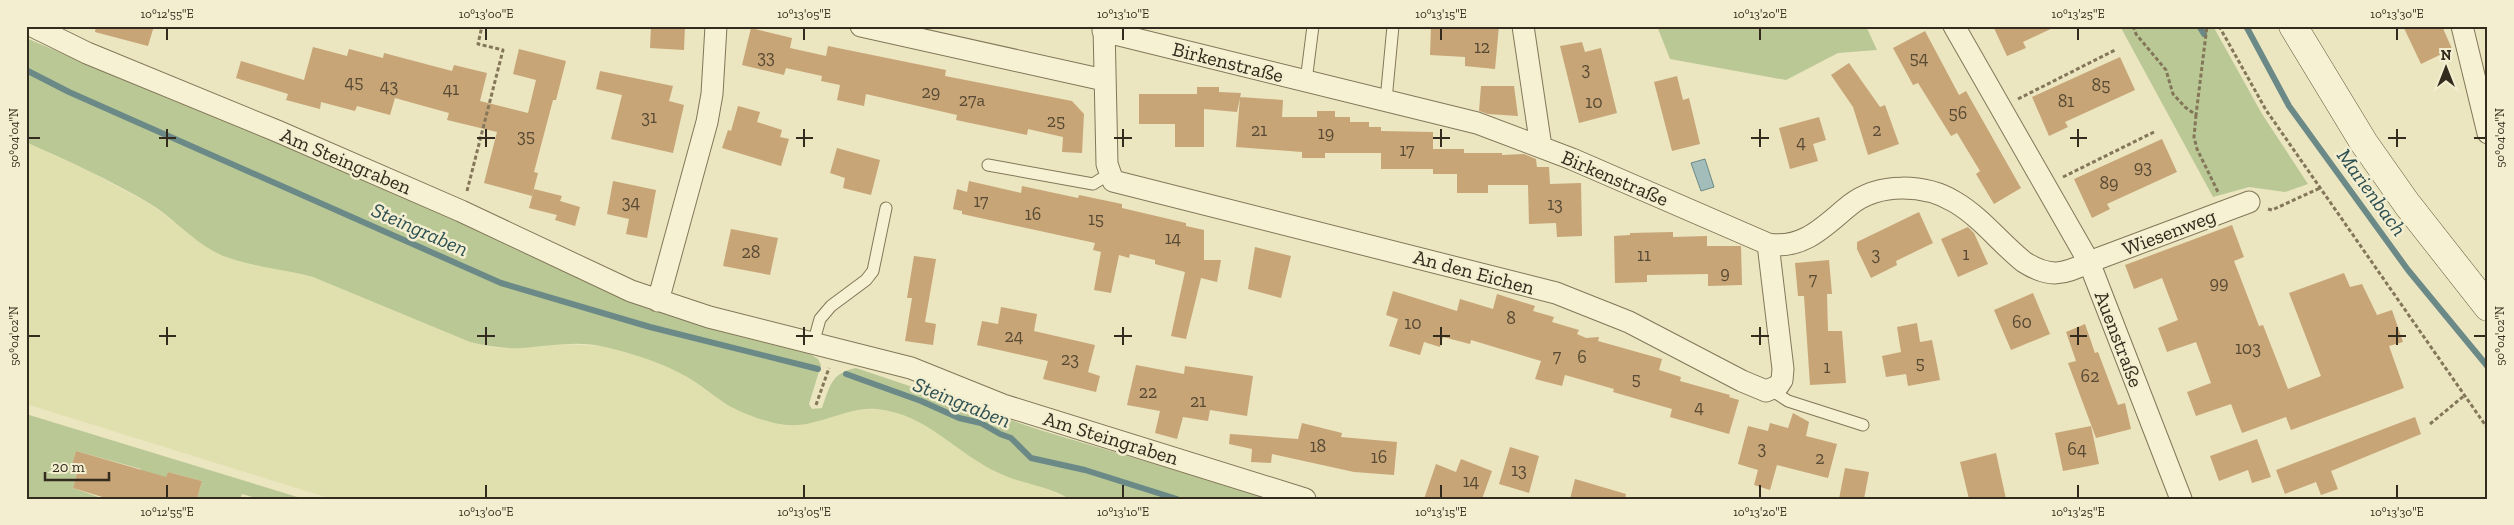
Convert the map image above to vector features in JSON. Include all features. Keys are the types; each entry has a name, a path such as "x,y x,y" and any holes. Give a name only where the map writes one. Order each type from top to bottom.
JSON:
{"street":[{"path":"658,300 707,122 712,94 716,26"},
{"path":"861,26 1104,80"},
{"path":"1523,26 1542,147"},
{"name":"Auenstraße","path":"1954,26 2089,262 2181,499"},
{"path":"2293,26 2364,143 2407,204 2488,307"},
{"path":"2462,26 2488,133"},
{"name":"Am Steingraben","path":"42,29 87,53 277,131 461,211 631,291 708,317 911,368 1003,404 1305,499"},
{"path":"1103,29 1109,174"},
{"name":"Birkenstraße","path":"1103,29 1476,123 1542,147 1768,244 1782,246 1803,241 1829,224 1852,203 1874,193 1900,188 1916,189 1953,201 1969,211 2014,254 2035,269 2059,274 2070,272 2089,262"},
{"name":"An den Eichen","path":"1109,174 1113,181 1123,185 1350,240 1556,293 1629,322 1764,389"},
{"name":"Wiesenweg","path":"2089,262 2240,205"},
{"path":"1764,389 1778,386 1782,380 1783,369 1768,244"}],"lane":[{"path":"1306,81 1313,26"},
{"path":"1386,100 1393,26"},
{"path":"988,165 1093,184 1109,174"},
{"path":"813,344 820,319 832,306 866,280 873,271 886,208"},
{"path":"1764,389 1788,401 1863,424"}],"path":[{"path":"461,211 503,50 478,44 482,26"},
{"path":"2133,26 2136,34 2166,70 2172,94 2196,115"},
{"path":"2207,26 2194,137 2197,150 2218,190 2240,205 2272,210 2320,188"},
{"path":"2219,26 2266,110 2488,429"},
{"path":"2001,107 2115,50"},
{"path":"2046,186 2154,132"},
{"path":"816,405 828,377 834,348"},
{"path":"2430,424 2465,395"}],"green space":[{"path":"1657,26 1866,26 1877,50 1838,53 1786,80 1670,59"},
{"path":"2120,26 2213,26 2262,114 2308,184 2285,192 2249,187 2213,197"},
{"path":"26,38 174,101 280,142 705,325 810,354 818,359 821,365 809,404 812,409 822,408 836,377 841,373 856,368 1043,431 1273,499 1069,499 1053,491 1001,474 985,466 926,426 894,412 865,409 798,425 772,422 737,410 689,378 659,363 638,356 585,344 515,348 496,347 470,342 313,277 223,256 205,246 149,203 104,179 26,142"},
{"path":"26,142 90,172 150,204 214,252 257,265 288,270 313,277 470,342 495,348 560,344 602,346 658,361 691,379 725,404 788,426 819,420 848,411 874,409 900,412 923,423 981,464 1003,475 1047,489 1069,499 332,499 26,404"},
{"path":"26,414 304,499 260,499 242,494 240,499 197,499 202,481 168,472 160,499 135,489 141,469 76,451 71,468 78,470 73,488 104,499 26,499"}],"water":[{"path":"1705,159 1714,187 1701,191 1691,163"}],"building":[{"path":"96,26 154,26 148,46 95,32"},
{"path":"651,26 685,26 684,50 650,48"},
{"path":"1431,26 1499,26 1495,69 1465,66 1465,57 1430,55"},
{"path":"1993,26 2057,26 2023,42 2026,48 2007,56"},
{"path":"2403,26 2442,26 2452,49 2421,64"},
{"path":"751,28 792,38 790,48 826,56 828,46 946,70 945,76 1072,101 1084,114 1082,153 1062,152 1063,137 1028,129 1027,135 956,120 957,115 866,94 864,106 837,100 840,85 821,81 822,76 786,68 784,75 742,65"},
{"path":"1925,31 1959,95 1966,91 2021,188 1994,204 1976,174 1980,171 1957,133 1951,136 1918,83 1913,85 1893,48"},
{"path":"1582,42 1585,52 1601,48 1617,113 1579,123 1560,46"},
{"path":"313,47 347,56 349,49 383,58 384,53 452,71 454,65 487,73 480,101 528,113 536,80 513,74 519,49 566,61 556,100 553,100 534,172 538,173 532,196 484,183 497,132 447,120 449,113 395,98 390,115 357,106 355,111 321,102 320,109 286,100 288,94 236,78 241,61 304,80"},
{"path":"2120,57 2135,90 2065,122 2068,127 2049,136 2032,97"},
{"path":"1849,63 1880,107 1885,105 1899,144 1868,155 1853,107 1831,75"},
{"path":"600,71 673,86 669,101 684,105 673,153 611,139 622,95 596,89"},
{"path":"1677,76 1683,100 1689,98 1700,144 1672,151 1654,82"},
{"path":"1481,86 1514,86 1518,116 1488,114 1479,111"},
{"path":"1197,87 1219,87 1219,92 1241,93 1237,112 1204,109 1204,147 1175,147 1175,124 1139,124 1139,94 1197,94"},
{"path":"1240,97 1283,100 1282,117 1317,117 1317,111 1335,111 1335,117 1350,117 1350,122 1369,122 1369,127 1381,127 1381,131 1433,132 1433,149 1464,149 1464,153 1524,154 1536,159 1537,167 1549,167 1550,184 1581,183 1582,236 1557,237 1556,223 1529,224 1528,185 1488,185 1488,193 1457,193 1457,174 1433,174 1433,169 1381,169 1381,153 1325,153 1325,158 1302,158 1302,152 1236,147"},
{"path":"738,106 760,112 757,122 782,130 780,137 789,139 781,166 722,148 728,130 731,131"},
{"path":"1819,117 1826,140 1813,144 1818,161 1790,169 1779,128"},
{"path":"2162,139 2177,172 2107,204 2110,209 2092,218 2074,179"},
{"path":"837,148 880,160 871,195 843,188 845,178 830,173"},
{"path":"613,181 656,190 647,238 626,234 629,219 607,214"},
{"path":"969,181 1021,193 1022,186 1078,198 1079,195 1122,204 1122,208 1186,223 1186,226 1204,230 1204,260 1221,260 1217,282 1201,278 1186,339 1171,336 1185,272 1155,264 1155,260 1130,254 1129,258 1119,255 1111,293 1094,290 1101,252 1093,250 1095,243 962,214 962,211 953,209 957,189 967,192"},
{"path":"534,189 562,196 560,201 580,207 575,226 555,220 557,215 529,208"},
{"path":"1919,212 1933,243 1896,261 1897,265 1871,278 1857,249 1857,242"},
{"path":"2232,225 2244,257 2234,261 2259,326 2263,325 2288,389 2321,376 2289,293 2344,273 2350,287 2362,284 2377,315 2392,310 2403,342 2389,346 2404,388 2291,430 2286,417 2242,433 2231,404 2196,416 2187,392 2211,383 2196,342 2167,352 2158,328 2178,320 2162,278 2134,289 2125,265"},
{"path":"1968,227 1974,233 1988,264 1958,277 1941,239"},
{"path":"731,229 778,238 770,275 723,266"},
{"path":"1673,232 1673,237 1707,236 1707,246 1741,246 1742,285 1708,286 1708,274 1647,275 1647,282 1615,283 1614,236 1630,235 1630,233"},
{"path":"1255,247 1291,256 1281,298 1248,289"},
{"path":"914,256 936,259 925,322 936,324 933,345 905,341 912,298 907,298"},
{"path":"1829,260 1832,294 1827,294 1828,331 1842,331 1846,383 1810,385 1804,296 1798,296 1795,263"},
{"path":"1393,291 1457,311 1460,299 1493,309 1497,294 1535,306 1533,311 1554,317 1552,322 1579,330 1577,334 1586,338 1599,337 1598,341 1662,359 1659,370 1681,377 1680,381 1730,395 1729,397 1739,400 1729,434 1670,417 1672,409 1613,392 1614,389 1565,375 1562,386 1535,379 1541,361 1471,340 1470,344 1443,337 1440,347 1424,342 1420,355 1389,346 1398,319 1386,315"},
{"path":"2033,293 2050,334 2011,350 1994,310"},
{"path":"1001,307 1037,314 1034,331 1095,345 1088,372 1100,376 1096,392 1043,379 1048,361 977,345 982,321 998,324"},
{"path":"1917,323 1920,342 1932,340 1940,380 1908,386 1906,374 1886,377 1882,356 1901,352 1897,327"},
{"path":"2085,324 2095,353 2098,352 2118,405 2125,403 2131,429 2096,438 2068,363 2076,361 2066,332"},
{"path":"1136,365 1184,374 1185,366 1253,376 1247,416 1210,410 1208,421 1183,417 1177,439 1155,433 1160,411 1127,405"},
{"path":"1793,413 1809,422 1806,436 1837,444 1828,478 1777,465 1770,490 1754,485 1758,470 1738,464 1748,426 1768,431 1770,423 1788,428"},
{"path":"2415,417 2421,434 2331,471 2338,489 2321,495 2316,482 2285,494 2276,470"},
{"path":"1302,423 1342,433 1341,437 1397,442 1394,475 1354,472 1272,454 1271,463 1251,462 1252,449 1229,444 1230,434 1298,439"},
{"path":"2091,426 2099,464 2063,471 2055,433"},
{"path":"2257,439 2271,477 2252,483 2248,470 2219,481 2210,456"},
{"path":"1510,447 1539,456 1529,493 1499,484"},
{"path":"76,451 166,477 168,472 202,481 197,499 109,499 73,488 78,470 71,468"},
{"path":"1996,453 2006,499 1969,499 1960,462"},
{"path":"1461,459 1492,471 1482,499 1424,499 1436,464 1456,472"},
{"path":"1845,468 1869,472 1864,499 1839,499"},
{"path":"1575,479 1626,494 1625,499 1570,499"}],"waterway":[{"path":"2199,26 2204,34"},
{"name":"Marienbach","path":"2246,26 2289,106 2408,270 2488,367"},
{"name":"Steingraben","path":"26,70 69,92 501,283 650,327 818,369"},
{"name":"Steingraben","path":"846,374 921,401 959,418 981,423 1011,438 1031,458 1085,470 1177,499"}]}
